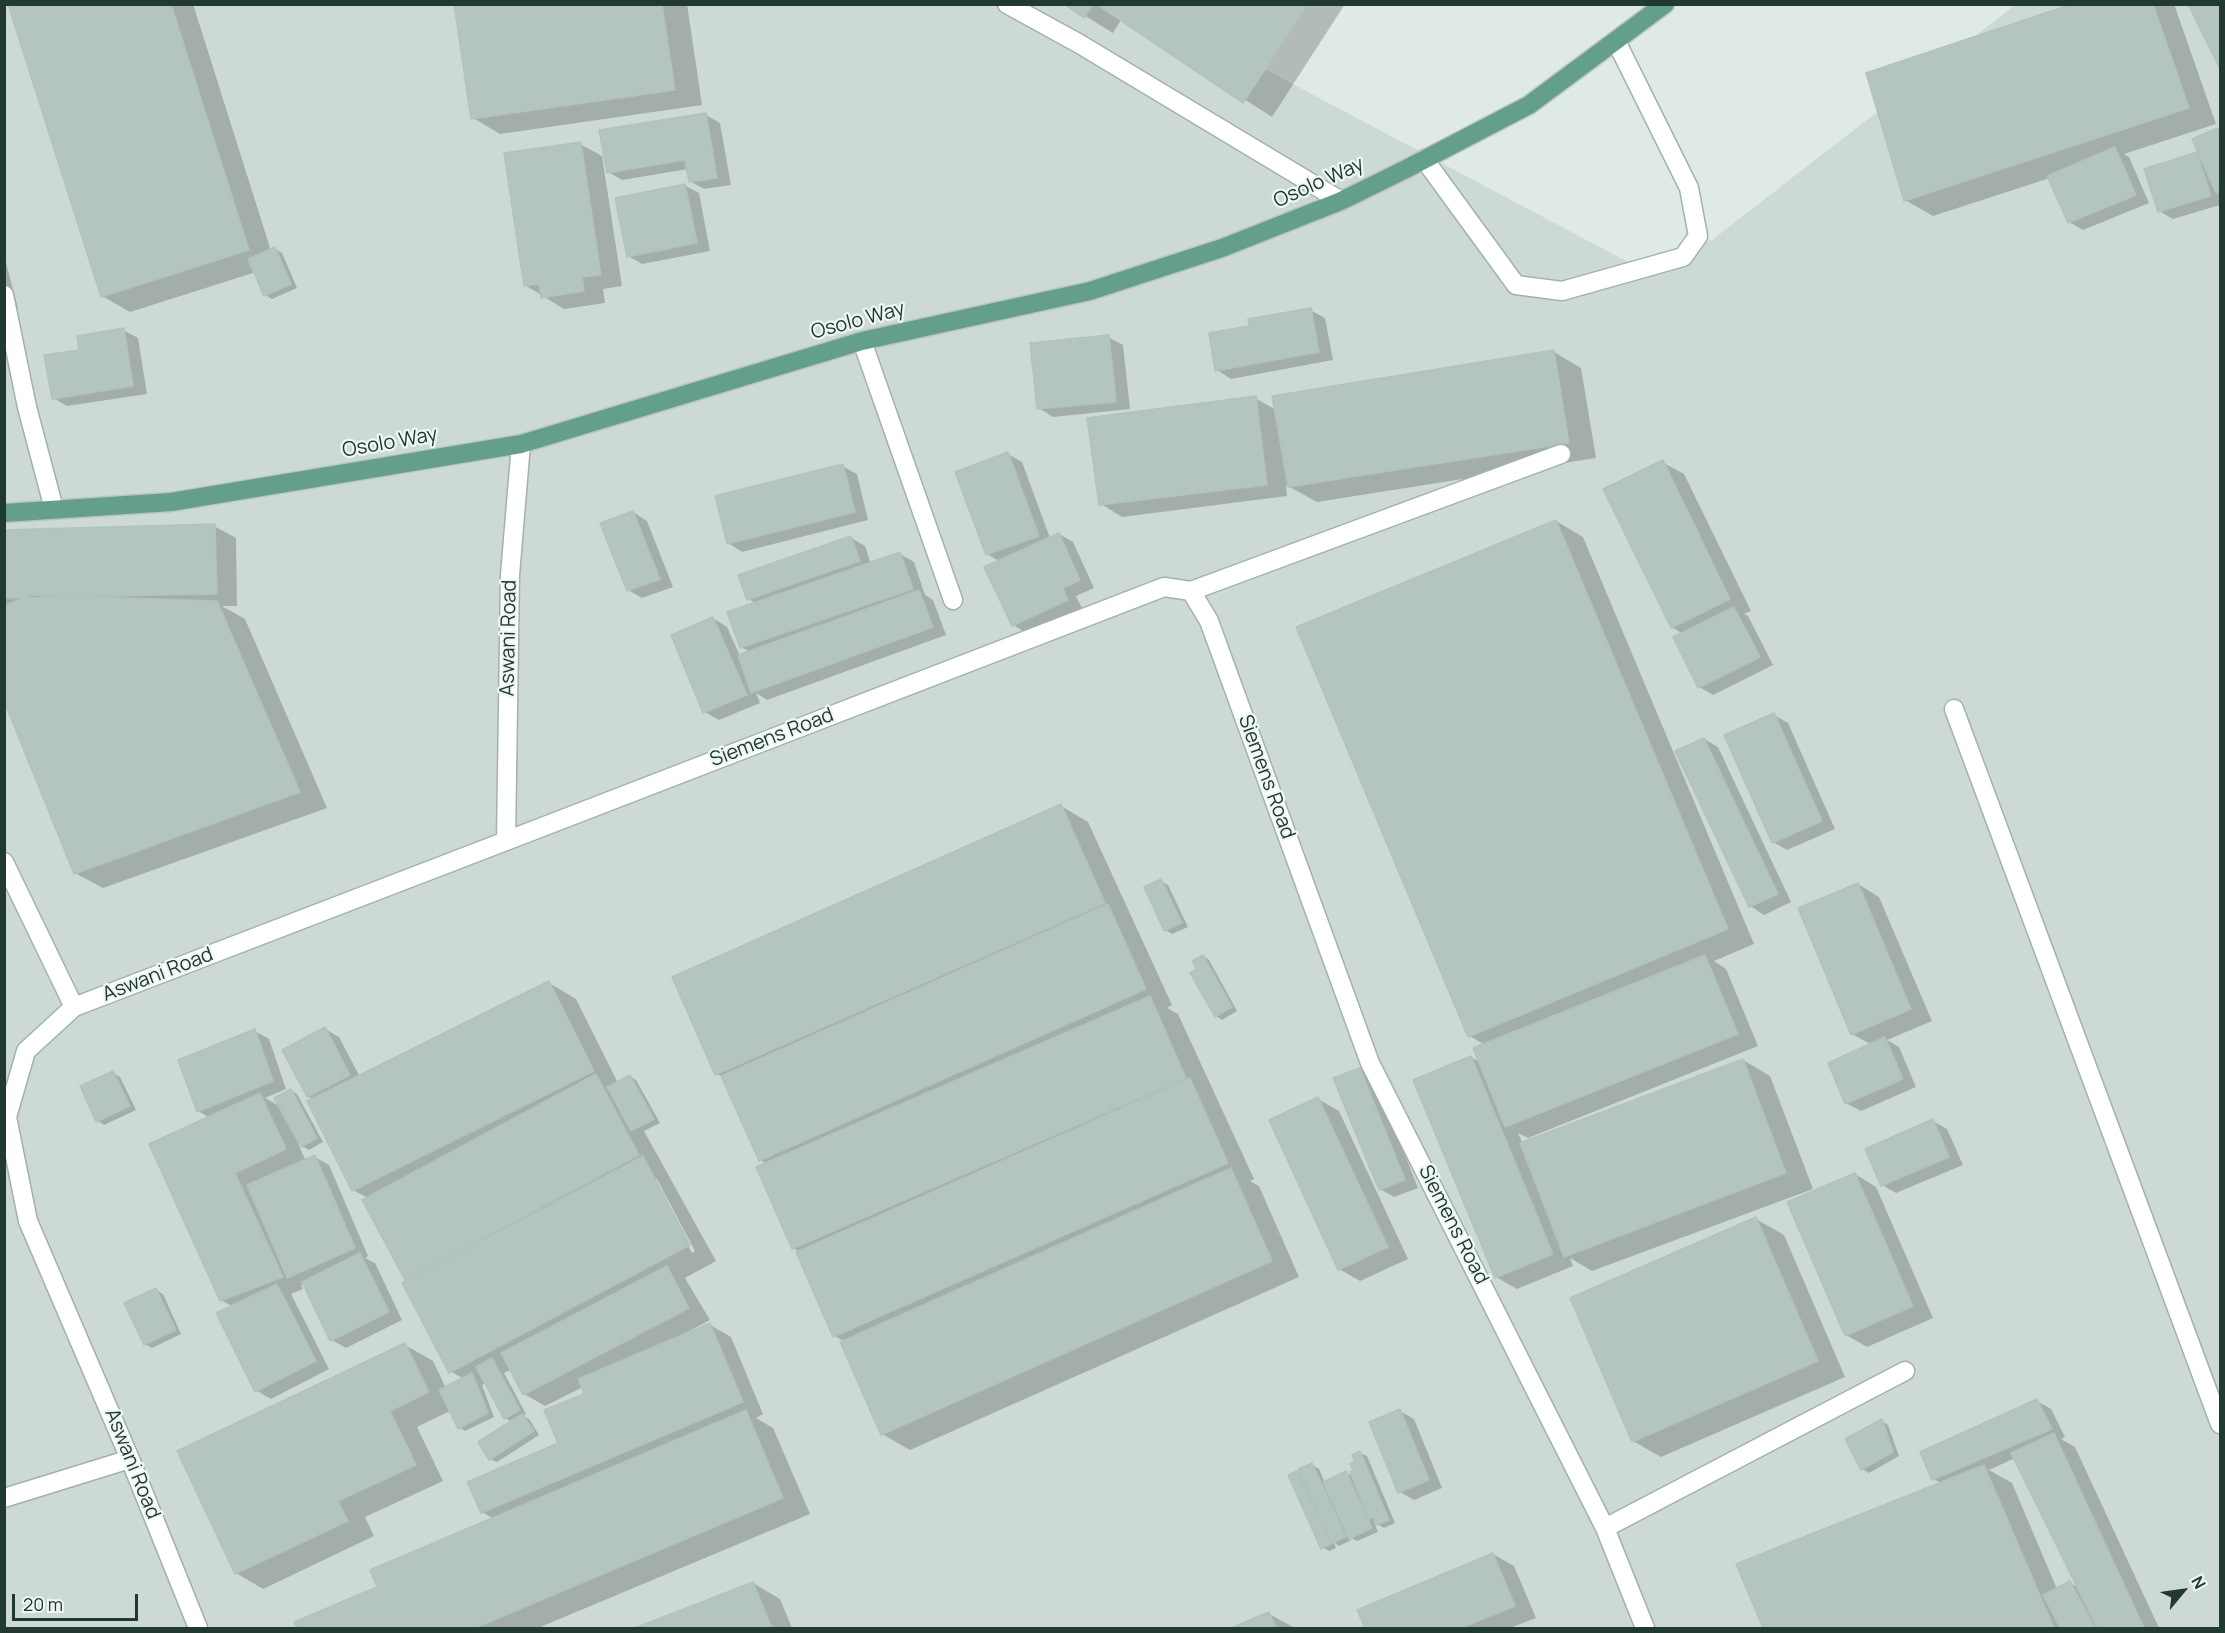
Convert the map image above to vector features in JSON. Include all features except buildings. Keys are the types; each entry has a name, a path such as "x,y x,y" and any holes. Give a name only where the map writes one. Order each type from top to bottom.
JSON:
{"main road":[{"name":"Osolo Way","path":"4,513 171,502 521,444 862,341 1090,291 1222,248 1341,201 1529,105 1665,4"}],"street":[{"path":"1007,4 1078,43 1341,201"},
{"path":"1424,159 1516,285 1562,291 1683,257 1698,237 1689,188 1616,41"},
{"path":"4,295 27,407 54,509"},
{"path":"862,341 953,600"},
{"name":"Aswani Road","path":"198,1629 130,1459 28,1221 7,1117 26,1051 74,1007 506,842 510,575 521,444"},
{"path":"1191,591 1561,454"},
{"name":"Siemens Road","path":"506,842 1164,587 1191,591 1209,621 1370,1063 1605,1528 1645,1629"},
{"path":"1954,710 2220,1424"},
{"path":"4,862 74,1007"},
{"path":"1605,1528 1905,1371"},
{"path":"4,1498 130,1459"}],"shaded area":[{"path":"5,5 1144,5 1628,262 1712,240 2015,5 2220,5 2220,1628 5,1628"}]}
